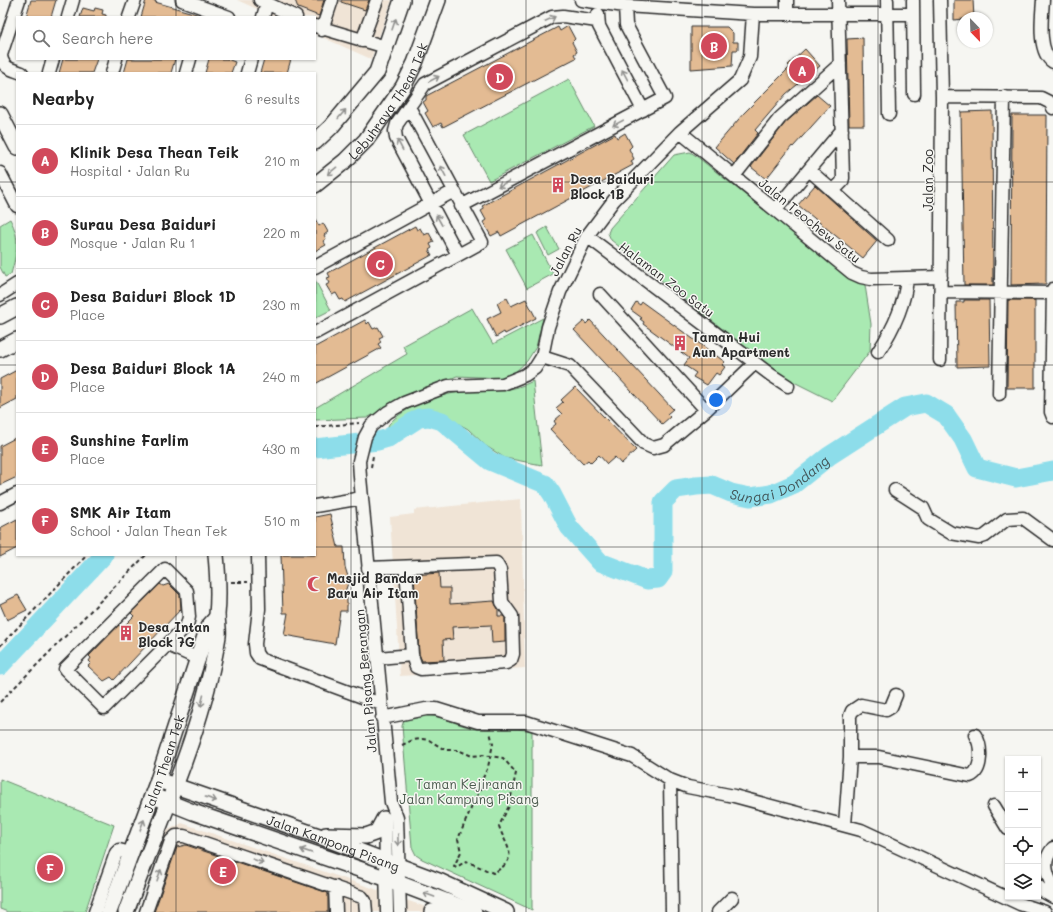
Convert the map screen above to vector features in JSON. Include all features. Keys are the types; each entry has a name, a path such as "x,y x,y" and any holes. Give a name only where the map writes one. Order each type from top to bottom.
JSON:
{"main road":[{"name":"Lebuhraya Thean Tek","path":"316,141 331,127 377,72 402,0"},
{"name":"Lebuhraya Thean Tek","path":"316,184 345,161 366,140 403,87 415,63 438,0"},
{"path":"0,114 16,145"},
{"path":"0,316 16,308"},
{"path":"0,349 16,341"},
{"name":"Jalan Thean Tek","path":"126,912 175,786 200,710 212,663 218,635 217,617 219,592 216,556"},
{"name":"Jalan Thean Tek","path":"109,912 158,780 199,659 208,627 217,617"},
{"name":"Jalan Kampong Pisang","path":"158,780 319,836 441,882 506,912"},
{"name":"Jalan Kampong Pisang","path":"152,796 168,803 385,878 470,910"},
{"path":"319,836 366,836 377,832 384,819"},
{"path":"432,912 470,910"}],"street":[{"path":"19,0 1,55 2,62 6,67 19,72"},
{"path":"68,16 73,0"},
{"path":"129,16 135,0"},
{"path":"182,0 204,12 223,16"},
{"path":"332,0 319,28 386,47"},
{"path":"362,41 377,0"},
{"path":"580,0 625,6 664,4 753,14 913,14"},
{"path":"786,0 787,14"},
{"path":"833,191 842,182 843,178 838,0"},
{"path":"886,0 889,114"},
{"path":"913,0 914,94"},
{"name":"Jalan Zoo","path":"940,0 942,97 940,360"},
{"path":"1043,0 1042,39 1045,53 1053,62"},
{"path":"263,16 270,2 294,16"},
{"path":"598,3 598,21 643,110"},
{"path":"461,206 665,98 626,25 625,6"},
{"name":"Jalan Ru","path":"365,437 368,430 377,420 404,403 448,386 503,384 525,375 535,368 542,357 548,327 560,292 587,236 614,200 680,132 740,80 750,57 753,14"},
{"path":"458,255 430,204 395,134 397,124 426,84 552,18 563,16 598,21"},
{"path":"49,72 54,60"},
{"path":"112,72 116,60"},
{"path":"186,72 190,60"},
{"path":"247,72 251,60"},
{"path":"734,176 780,118 840,64"},
{"path":"942,97 1041,98 1052,104"},
{"path":"999,394 1004,97"},
{"path":"316,332 482,242 461,206 409,108"},
{"path":"776,209 842,130"},
{"name":"Jalan Teochew Satu","path":"680,132 856,275 871,279 941,277"},
{"path":"809,170 888,240"},
{"path":"0,173 16,204"},
{"path":"316,266 454,191"},
{"name":"Halaman Zoo Satu","path":"587,236 755,363 788,386"},
{"path":"878,352 886,340 901,305 906,292 907,278"},
{"path":"0,296 16,285"},
{"path":"1053,289 1050,412 1053,417"},
{"path":"940,292 1053,293"},
{"path":"600,294 706,410"},
{"path":"542,357 570,366 648,447 664,445 697,419 755,363"},
{"name":"Jalan Pisang Berangan","path":"365,437 359,461 362,498 391,802 397,818 392,864 385,878 387,912"},
{"path":"895,490 923,508 928,519 951,533 979,538 985,536 1007,519 1023,518 1053,540"},
{"path":"0,503 16,495"},
{"path":"316,506 362,498"},
{"path":"258,556 259,609 255,644 256,653 260,659 381,704"},
{"path":"368,568 496,563 500,570 502,602 512,619 513,654 509,662 418,669 414,665 412,655 406,567"},
{"path":"165,569 187,591 189,617 187,625 168,645 104,708 66,669 165,569"},
{"path":"168,645 199,659"},
{"path":"378,658 412,655"},
{"path":"845,825 850,757 850,716 852,711 861,705 886,710 891,707 896,695"},
{"path":"382,718 426,709 436,709 470,721 526,722 632,756 670,780 688,787 734,796 862,830 1020,904 1045,912"},
{"path":"850,757 879,757 970,776 976,770 981,750 975,735"},
{"path":"670,780 672,912"},
{"name":"Jalan Pisang Berangan","path":"391,802 384,819 392,864 399,884 400,912"},
{"path":"994,806 1007,828"},
{"path":"146,912 171,841 176,836 184,836 362,897 365,901 366,912"},
{"path":"1053,848 1046,858 1046,872 1053,887"},
{"path":"95,912 114,858 119,850 131,853"},
{"path":"335,887 336,912"},
{"path":"1041,889 1053,897"},
{"path":"718,912 732,898"}],"path":[{"path":"316,427 366,422"},
{"path":"0,646 86,556"},
{"path":"0,702 145,556"},
{"path":"234,582 247,582"},
{"path":"402,746 413,740 422,739 434,743 445,750 458,750 472,756 483,755 489,757 503,758 516,773 512,797 499,826 507,842 509,852 507,862 502,868 493,873 466,861 456,867 454,866 461,852 458,839 475,799 483,786 482,780 488,767 489,757 492,744 487,722"}],"shaded area":[{"path":"237,0 392,0 371,59 316,34 316,16 273,16"},
{"path":"521,499 525,668 400,676 390,517 414,514 414,510"},
{"path":"182,823 440,912 142,912 166,831"}],"green space":[{"path":"569,79 594,126 489,181 464,135"},
{"path":"690,152 847,276 865,285 871,324 870,351 832,401 780,375 611,240 608,233 610,228 674,155"},
{"path":"10,219 16,233 15,259 11,274 5,277 0,267 0,225"},
{"path":"547,227 559,249 548,255 537,233"},
{"path":"533,235 553,274 527,288 506,249"},
{"path":"316,282 331,310 316,318"},
{"path":"472,308 493,344 543,318 536,347 527,361 512,375 501,378 457,376 408,396 367,418 316,420 316,407 407,354 403,346"},
{"path":"533,381 542,465 505,458 486,446 468,429 436,411 426,410 408,420 386,436 389,424 404,412 422,402 452,393 506,390"},
{"name":"Taman Kejiranan Jalan Kampung Pisang","path":"422,715 435,716 473,728 517,729 532,731 532,910 416,855 412,847 402,726 404,720"},
{"path":"0,779 114,825 85,912 8,912 0,909"}],"building":[{"path":"31,0 56,0 51,16 26,16"},
{"path":"146,0 156,0 155,2 200,15 200,16 141,16"},
{"path":"295,0 324,0 319,16 298,8"},
{"path":"341,0 369,0 365,10 341,2"},
{"path":"954,0 973,0 974,12 957,12 957,20 954,20"},
{"path":"83,8 94,11 95,8 103,10 102,14 106,15 106,16 80,16"},
{"path":"568,26 575,39 572,42 577,52 574,54 576,58 443,127 441,123 433,127 425,113 428,111 423,102 426,100 426,96 558,27 560,31"},
{"path":"691,27 727,27 733,33 733,42 738,42 738,50 733,50 732,66 691,69"},
{"path":"863,38 864,125 849,125 847,39"},
{"path":"805,49 820,66 786,94 755,130 758,133 734,164 715,147 744,113 790,67 788,65"},
{"path":"63,60 97,60 92,72 59,72"},
{"path":"128,60 175,60 171,72 124,72"},
{"path":"209,60 230,60 235,62 231,72 205,72"},
{"path":"264,60 291,60 287,72 260,72"},
{"path":"817,95 830,106 793,147 792,146 766,179 751,167 785,123"},
{"path":"992,111 993,285 964,285 961,112"},
{"path":"1012,115 1047,115 1046,284 1011,285"},
{"name":"Desa Baiduri Block 1B","path":"625,133 632,146 629,149 634,159 631,161 633,165 501,236 499,232 491,236 483,222 486,220 481,211 484,209 482,206 615,134 617,138"},
{"path":"815,185 877,241 863,258 798,205"},
{"path":"316,221 319,226 323,223 328,232 324,235 326,239 323,241 326,245 316,250"},
{"path":"415,226 417,230 420,228 424,235 429,233 434,242 430,244 432,248 429,250 432,255 345,302 343,299 340,300 336,293 332,295 326,285 330,283 327,278 330,277 328,273"},
{"path":"507,298 511,306 526,299 536,318 496,337 487,319 501,312 497,303"},
{"path":"964,300 989,300 990,366 957,367 956,302 964,302"},
{"path":"1008,300 1035,300 1035,388 1007,388"},
{"name":"Taman Hui Aun Apartment","path":"636,302 640,305 642,302 725,362 722,365 725,367 719,375 716,373 707,385 693,377 696,373 684,365 689,358 643,324 644,322 640,319 642,318 631,310"},
{"path":"365,320 367,324 369,322 373,329 378,327 383,336 379,338 381,342 378,344 381,348 316,383 316,346"},
{"path":"590,320 673,409 667,414 670,417 662,424 574,330 584,321 586,324"},
{"path":"16,371 16,400 0,408 0,379"},
{"path":"575,387 636,450 621,464 615,457 607,464 599,455 591,463 588,460 583,464 550,429 556,424 554,421 562,414 556,408 563,402 561,400"},
{"path":"16,438 16,477 0,485 0,446"},
{"name":"Masjid Bandar Baru Air Itam","path":"330,514 338,547 344,547 345,567 349,580 343,598 347,598 347,611 340,611 335,644 284,635 288,613 283,613 281,556 316,556 316,517"},
{"path":"16,520 16,549 0,557 0,528"},
{"path":"439,573 440,588 450,588 450,604 494,601 498,609 498,616 503,616 505,618 505,642 492,643 491,625 452,627 453,639 443,640 444,660 422,661 419,654 414,575"},
{"name":"Desa Intan Block 7G","path":"160,584 163,586 169,584 180,595 181,609 114,680 111,677 104,681 88,666 91,663 89,661 91,658 89,656 119,625 122,628 134,616 131,613"},
{"path":"18,595 27,610 7,620 0,604"},
{"path":"186,845 328,893 328,912 154,912 177,847"}],"waterway":[{"name":"Sungai Dondang","path":"316,448 378,441 388,438 419,418 429,417 442,421 490,461 545,484 552,494 569,527 600,562 647,580 658,579 663,572 663,502 676,489 712,485 731,493 750,497 771,494 794,484 829,456 905,407 926,403 946,415 963,439 977,468 1016,478 1053,471"},
{"name":"Sungai Dondang","path":"0,666 103,556"}],"place":[{"name":"Surau Desa Baiduri","path":"714,46"},
{"name":"Klinik Desa Thean Teik","path":"802,70"},
{"name":"Desa Baiduri Block 1A","path":"500,77"},
{"name":"Desa Baiduri Block 1B","path":"558,185"},
{"name":"Desa Baiduri Block 1D","path":"380,264"},
{"name":"Taman Hui Aun Apartment","path":"680,343"},
{"name":"Masjid Bandar Baru Air Itam","path":"315,584"},
{"name":"Desa Intan Block 7G","path":"126,633"},
{"name":"SMK Air Itam","path":"50,868"},
{"name":"Sunshine Farlim","path":"223,871"}]}
